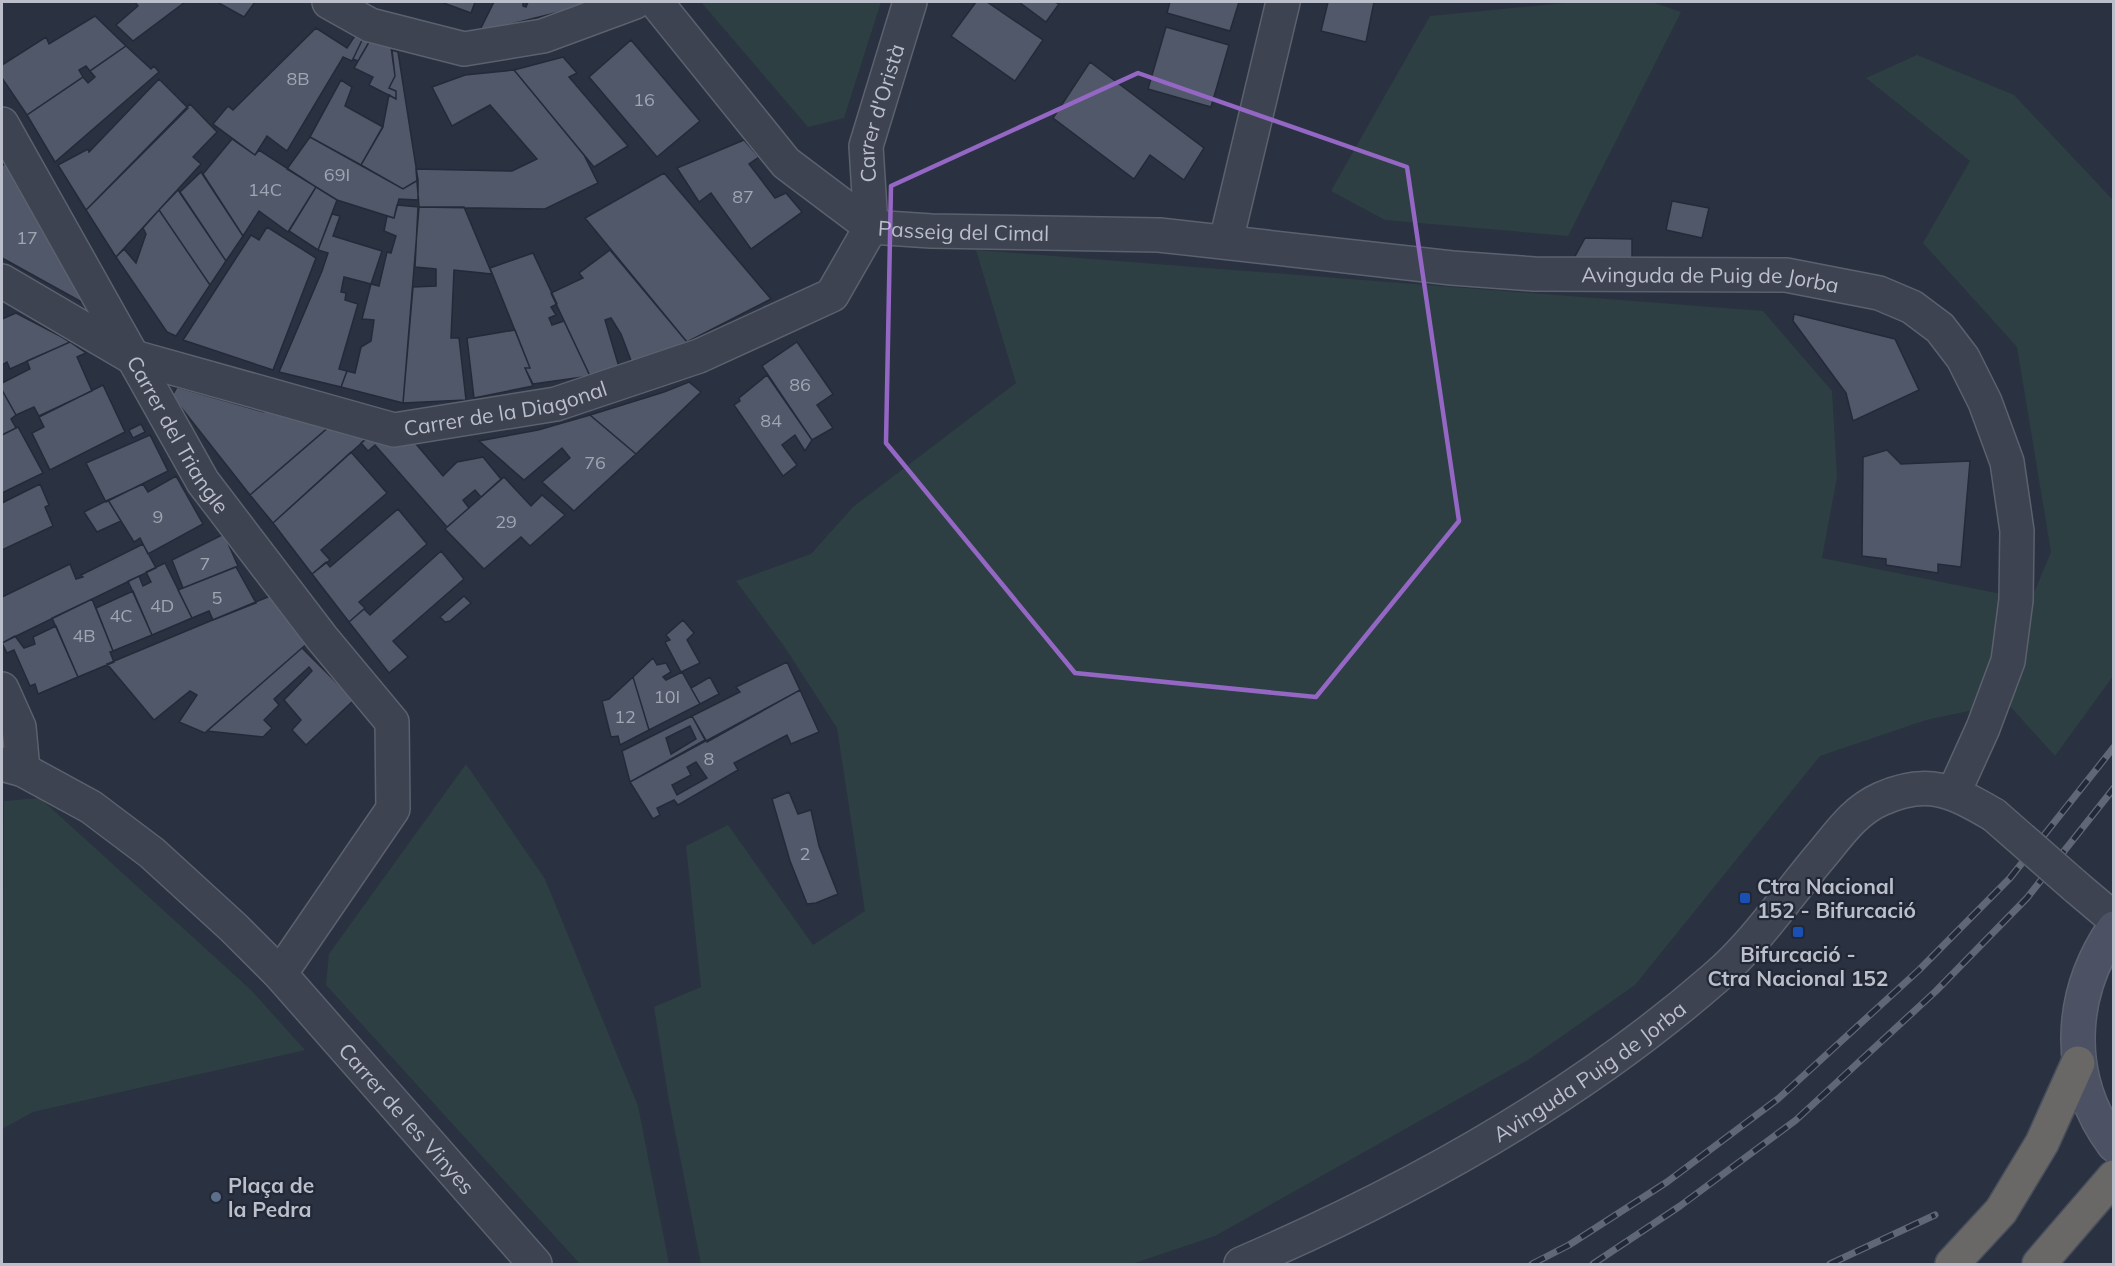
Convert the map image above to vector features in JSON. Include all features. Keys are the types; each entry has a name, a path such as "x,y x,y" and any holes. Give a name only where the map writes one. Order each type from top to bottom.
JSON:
{"highway":[{"path":"1952,1264 2001,1211 2042,1143 2078,1063"},
{"path":"2039,1264 2114,1177"}],"main road":[{"path":"2114,928 2088,974 2080,1003 2078,1063 2087,1097 2103,1130 2114,1144"}],"street":[{"path":"329,2 370,25 464,49 543,36 635,2"},
{"name":"Passeig del Cimal","path":"656,2 786,163 871,227 931,231 1159,235 1226,241"},
{"name":"Carrer d'Oristà","path":"871,227 866,146 910,2"},
{"path":"1226,241 1283,2"},
{"name":"Carrer del Triangle","path":"2,124 88,275 130,356 203,482 321,638 392,722 393,809 280,974"},
{"name":"Carrer de la Diagonal","path":"2,281 130,356 394,430 556,404 699,356 832,295 871,227"},
{"name":"Avinguda de Puig de Jorba","path":"1226,241 1452,268 1534,274 1786,275 1879,293 1912,308 1940,328 1963,358 1985,402 2007,462 2017,531 2016,600 2008,661 1983,728 1954,792"},
{"path":"2,689 19,726 12,767"},
{"name":"Carrer de les Vinyes","path":"12,767 91,807 152,853 280,974 535,1264"},
{"name":"Avinguda Puig de Jorba","path":"1241,1264 1300,1239 1372,1204 1470,1152 1548,1102 1664,1022 1718,976 1764,926 1855,814 1882,799 1921,787 1954,792"},
{"path":"1954,792 1994,815 2114,919"}],"highlighted area":[{"path":"1138,73 1407,167 1459,521 1316,697 1075,673 886,443 891,186"}],"shaded area":[{"path":"701,2 881,2 844,118 808,127"},
{"path":"1575,2 1652,2 1681,12 1568,236 1385,220 1331,191 1430,16"},
{"path":"1917,55 2014,95 2113,200 2113,676 2055,756 2007,703 1926,720 1820,756 1635,985 1528,1060 1215,1236 1132,1264 701,1264 669,1101 654,1007 701,987 686,846 728,825 813,945 865,911 837,728 786,649 736,581 811,554 853,507 1016,383 976,250 1763,311 1832,391 1837,477 1822,558 2031,600 2051,552 2017,347 1923,243 1970,161 1866,78"},
{"path":"466,764 545,879 638,1106 669,1264 580,1264 326,985 329,954"},
{"path":"40,798 251,990 305,1050 33,1112 2,1129 4,801"}],"building":[{"path":"135,2 185,2 133,41 116,25 138,6"},
{"path":"217,2 255,2 244,17"},
{"path":"441,2 475,2 471,13"},
{"path":"494,2 523,2 523,6 526,7 528,2 599,2 479,32"},
{"path":"976,2 987,2 1043,40 1015,81 951,36"},
{"path":"1019,2 1055,2 1059,4 1046,22"},
{"path":"1170,2 1239,2 1230,31 1167,13"},
{"path":"1328,2 1374,2 1366,42 1321,31"},
{"path":"95,16 126,46 90,71 86,66 79,70 83,77 27,115 2,78 2,65 46,37 49,44"},
{"path":"1166,27 1229,45 1211,107 1148,89"},
{"path":"316,28 347,48 358,31 365,34 352,61 343,57 287,151 267,136 255,155 213,124 228,106 233,110"},
{"path":"365,34 372,37 358,61 353,59"},
{"path":"372,37 391,47 395,76 389,88 396,91 396,99 369,85 373,77 354,68"},
{"path":"631,40 700,121 657,157 589,77"},
{"path":"126,46 151,69 154,66 159,72 55,162 27,115 83,77 88,83 95,77 90,71"},
{"path":"392,50 398,52 418,180 403,189 361,165 383,126 389,95 396,99 396,91 389,88 395,76"},
{"path":"563,57 577,73 569,77 628,146 594,167 514,70"},
{"path":"1090,62 1204,148 1184,180 1150,155 1134,179 1053,118"},
{"path":"514,70 584,155 598,183 545,209 419,207 416,169 512,171 537,159 490,105 452,126 432,87 465,75"},
{"path":"159,79 188,108 86,210 58,165 88,149 89,152"},
{"path":"341,80 352,87 345,106 383,127 361,165 310,137"},
{"path":"190,104 217,132 193,157 201,164 116,257 86,210"},
{"path":"310,137 403,189 418,180 418,200 399,199 394,218 337,200 287,169"},
{"path":"232,139 255,155 259,150 316,187 288,232 259,211 243,236 203,174"},
{"path":"744,140 759,157 749,164 775,198 786,193 802,212 751,249 711,193 699,202 677,168"},
{"path":"6,163 87,305 2,258 2,166"},
{"path":"201,172 243,236 226,261 180,192"},
{"path":"664,173 771,299 687,342 585,218"},
{"path":"316,187 337,200 318,250 289,231"},
{"path":"178,190 226,261 210,285 159,210"},
{"path":"1672,201 1709,208 1702,238 1666,230"},
{"path":"397,205 419,207 403,403 341,387 347,371 355,373 361,347 371,341 374,320 362,319 371,284 379,286 387,252 391,253 396,236 384,231 387,216 394,218"},
{"path":"418,207 464,207 492,274 454,270 451,338 459,338 466,400 403,403 413,287 436,286 436,269 415,267"},
{"path":"159,210 210,285 176,336 167,332 116,257 124,249 136,263 146,234 143,228"},
{"path":"332,214 340,216 333,236 382,251 371,284 344,277 341,292 346,293 345,300 358,304 339,369 347,371 341,387 279,372 322,271 328,253 318,250"},
{"path":"267,227 316,258 273,370 183,340 251,235 259,240"},
{"path":"1585,238 1632,239 1632,260 1573,260"},
{"path":"610,250 687,342 668,352 632,363 621,334 611,318 605,320 619,367 590,376 551,293 583,278 579,273"},
{"path":"533,253 557,304 551,307 556,315 549,318 552,325 564,321 590,376 533,384 525,368 530,368 490,268"},
{"path":"16,313 70,342 10,369 7,362 2,365 2,319"},
{"path":"1794,314 1895,339 1919,390 1853,421 1846,393 1793,321"},
{"path":"515,330 530,368 525,368 533,386 474,398 467,338"},
{"path":"70,342 86,353 77,357 92,391 39,416 34,407 16,415 2,390 2,383 30,369 27,361"},
{"path":"797,342 833,394 817,405 833,428 812,440 762,366"},
{"path":"767,375 812,440 805,451 795,435 782,445 797,465 783,476 734,405 740,401 739,398"},
{"path":"689,382 701,392 636,454 590,415 664,392"},
{"path":"103,385 125,432 50,470 32,433 44,427 39,417"},
{"path":"177,387 264,412 269,407 330,426 250,495 172,396"},
{"path":"2,390 16,415 11,419 16,428 2,435"},
{"path":"590,415 636,454 574,511 542,482 570,458 562,448 524,480 479,441 538,430"},
{"path":"141,424 145,432 133,438 129,430"},
{"path":"331,425 367,438 273,523 250,495"},
{"path":"18,427 43,473 2,493 2,435"},
{"path":"372,433 416,444 443,476 457,462 483,457 501,479 481,497 475,490 463,500 469,508 447,527 375,445 368,451 361,443"},
{"path":"150,435 168,471 106,502 86,463"},
{"path":"1887,450 1901,464 1970,461 1961,567 1938,564 1938,573 1886,565 1886,559 1862,556 1863,457"},
{"path":"351,452 387,493 321,550 330,560 312,574 273,523"},
{"path":"176,476 203,524 148,554 140,538 134,542 108,500 143,484 148,492"},
{"path":"504,477 531,506 542,495 565,515 530,546 521,537 484,569 445,529"},
{"path":"40,484 49,505 45,507 53,526 2,550 2,503"},
{"path":"108,500 121,521 97,532 84,512"},
{"path":"398,509 427,544 359,602 365,608 349,622 312,574 326,562 330,567"},
{"path":"228,532 232,539 227,541 238,566 183,588 172,560"},
{"path":"143,544 156,568 2,643 2,597 70,564 76,579 83,577 81,575"},
{"path":"441,551 464,579 393,641 408,657 389,673 349,622 364,609 370,615"},
{"path":"165,563 192,618 152,635 128,581 139,576 143,586 151,582 146,572"},
{"path":"236,567 256,603 213,620 209,611 192,618 178,590"},
{"path":"133,591 152,635 113,651 96,608"},
{"path":"275,594 310,641 205,733 179,722 197,695 190,691 154,720 107,664"},
{"path":"464,596 471,603 450,621 445,622 440,617"},
{"path":"92,599 113,651 110,652 114,662 78,677 52,618"},
{"path":"683,620 694,633 687,640 700,663 681,672 665,642 670,640 666,635"},
{"path":"56,626 78,677 38,694 35,684 30,686 14,650 7,653 2,643 15,636 24,648 35,644 33,637"},
{"path":"302,648 354,700 306,745 292,730 301,720 284,700 312,671 309,667 274,699 279,705 264,720 272,728 263,737 207,731"},
{"path":"653,658 657,665 666,663 671,672 663,677 666,680 682,672 700,704 649,730 633,677"},
{"path":"787,662 800,690 707,742 692,716 740,692 736,687"},
{"path":"633,677 649,730 620,745 618,736 611,737 602,701 609,699"},
{"path":"710,677 719,694 700,704 691,688"},
{"path":"800,690 819,732 791,744 787,735 734,763 738,770 678,805 674,800 657,808 660,815 653,819 630,782","holes":["696,762 707,778 677,795 672,785 691,775 687,767"]},
{"path":"692,716 705,740 630,782 622,751","holes":["690,726 696,739 671,754 666,738"]},
{"path":"789,792 798,814 811,810 819,846 838,894 816,903 807,904 790,861 772,799"}],"railway":[{"path":"1532,1264 1569,1245 1667,1182 1779,1098 1919,970 2010,878 2114,747"},
{"path":"1593,1264 1680,1206 1796,1120 1936,991 2027,898 2114,788"},
{"path":"1830,1264 1935,1215"}],"place":[{"name":"Ctra Nacional 152 - Bifurcació","path":"1745,898"},
{"name":"Bifurcació - Ctra Nacional 152","path":"1798,932"},
{"name":"Plaça de la Pedra","path":"216,1197"}]}
